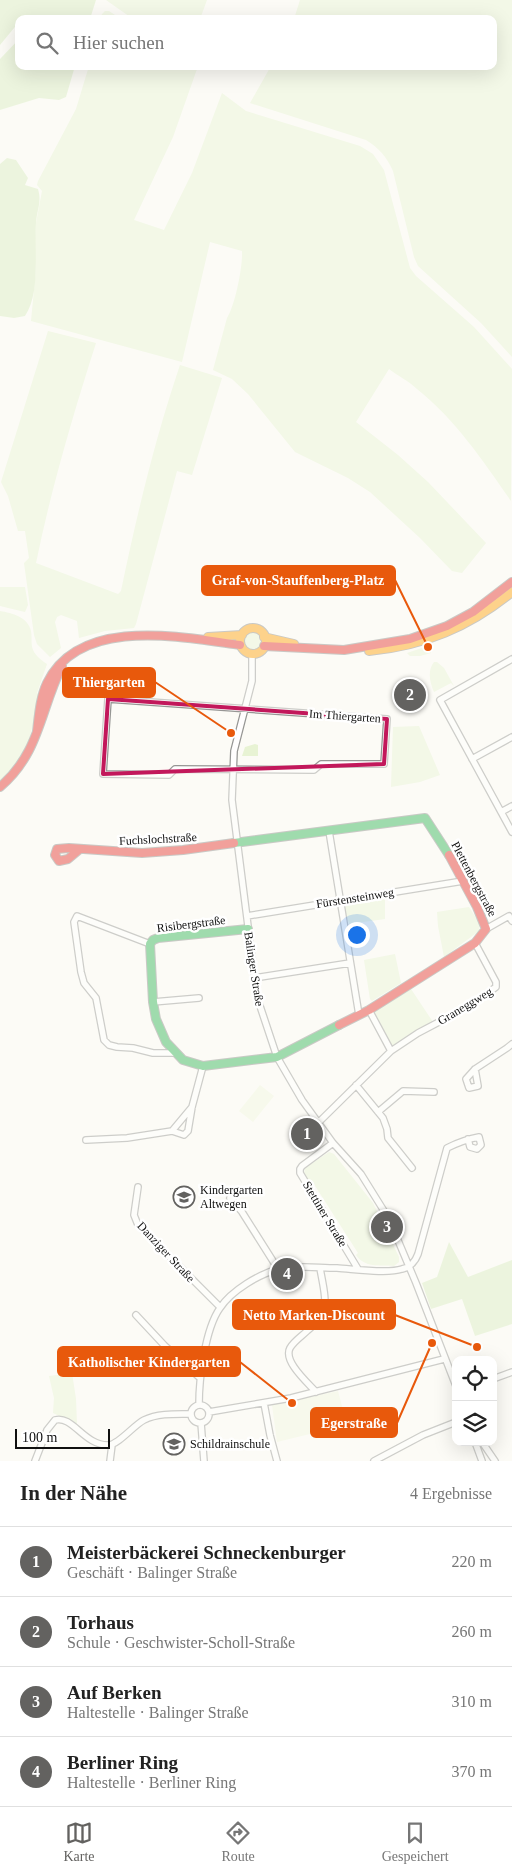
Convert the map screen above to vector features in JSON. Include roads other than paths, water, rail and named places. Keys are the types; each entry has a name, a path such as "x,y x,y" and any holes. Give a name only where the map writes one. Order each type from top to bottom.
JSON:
{"street":[{"path":"352,649 396,642 447,626 473,612 512,582"},
{"path":"264,646 370,651 416,645 451,633 477,619 512,592"},
{"path":"240,645 242,635 248,629 256,629 264,636 310,648"},
{"path":"188,638 242,635"},
{"path":"0,786 20,769 31,749 37,731 40,701 48,680 55,669 71,654 92,643 117,638 151,636 188,638 240,645 244,650 252,654 259,652 264,646 264,636"},
{"name":"Balinger Straße","path":"252,654 253,676 234,748 232,769 233,808 254,978 262,1014 278,1057 302,1100 333,1143 361,1174 389,1219 452,1377"},
{"path":"512,659 440,700 512,832"},
{"name":"Im Thiergarten","path":"108,699 387,719 384,764 321,764 314,770 232,769 175,769 169,775 103,774 108,699"},
{"path":"472,759 512,737"},
{"path":"501,812 512,806"},
{"name":"Plettenbergstraße","path":"237,843 425,818 432,826 463,881 484,920 486,929 475,943 369,1010 278,1057"},
{"path":"329,831 359,1015"},
{"name":"Fuchslochstraße","path":"80,849 133,854 237,843"},
{"name":"Fürstensteinweg","path":"247,916 463,881"},
{"path":"150,944 77,916 74,922 81,972 84,983 96,998 104,1040 109,1045 118,1047 153,1053 175,1053"},
{"path":"486,929 511,918"},
{"name":"Risibergstraße","path":"248,929 153,940 150,944 153,1002 156,1019 166,1042 183,1060 203,1066 278,1057"},
{"name":"Graneggweg","path":"318,1123 391,1051 418,1033 473,1004 496,988 496,982 475,943"},
{"path":"254,978 350,963"},
{"path":"153,1002 199,998"},
{"path":"369,1010 391,1051"},
{"path":"475,1069 512,1044"},
{"path":"86,1140 127,1138 172,1130 184,1134 188,1131 203,1066"},
{"path":"356,1085 383,1118 388,1138 412,1168"},
{"path":"378,1112 402,1091 434,1092"},
{"path":"172,1130 192,1107"},
{"path":"199,1405 200,1378 205,1347 214,1319 220,1308 253,1280 278,1269 320,1268 394,1271 409,1266 415,1261 418,1254 447,1148 468,1139"},
{"name":"Stettiner Straße","path":"333,1143 302,1166 300,1173 358,1269"},
{"name":"Danziger Straße","path":"138,1187 134,1215 138,1225 220,1308"},
{"path":"230,1198 242,1212 278,1269"},
{"path":"316,1392 290,1362 288,1355 294,1343 317,1322 323,1313 324,1301 320,1268"},
{"path":"136,1315 164,1345 200,1378"},
{"path":"209,1412 316,1392 444,1359"},
{"path":"497,1378 512,1372"},
{"path":"264,1403 277,1461"},
{"path":"199,1405 205,1406 209,1412 207,1420 201,1423 194,1421 191,1414 194,1407 199,1405"},
{"path":"35,1461 50,1424 53,1420 59,1418 67,1421 96,1444 112,1445 145,1420 163,1416 191,1414"},
{"path":"201,1423 204,1461"},
{"path":"374,1461 423,1435 452,1424"},
{"path":"110,1461 112,1445"},
{"path":"476,1446 482,1461"},
{"path":"485,1446 496,1461"}],"place":[{"name":"Graf-von-Stauffenberg-Platz","path":"428,647"},
{"name":"Torhaus","path":"410,695"},
{"name":"Thiergarten","path":"231,733"},
{"name":"Meisterbäckerei Schneckenburger","path":"307,1134"},
{"name":"Kindergarten Altwegen","path":"184,1197"},
{"name":"Auf Berken","path":"387,1227"},
{"name":"Berliner Ring","path":"287,1274"},
{"name":"Egerstraße","path":"432,1343"},
{"name":"Netto Marken-Discount","path":"477,1347"},
{"name":"Katholischer Kindergarten","path":"292,1403"},
{"name":"Schildrainschule","path":"174,1444"}]}
